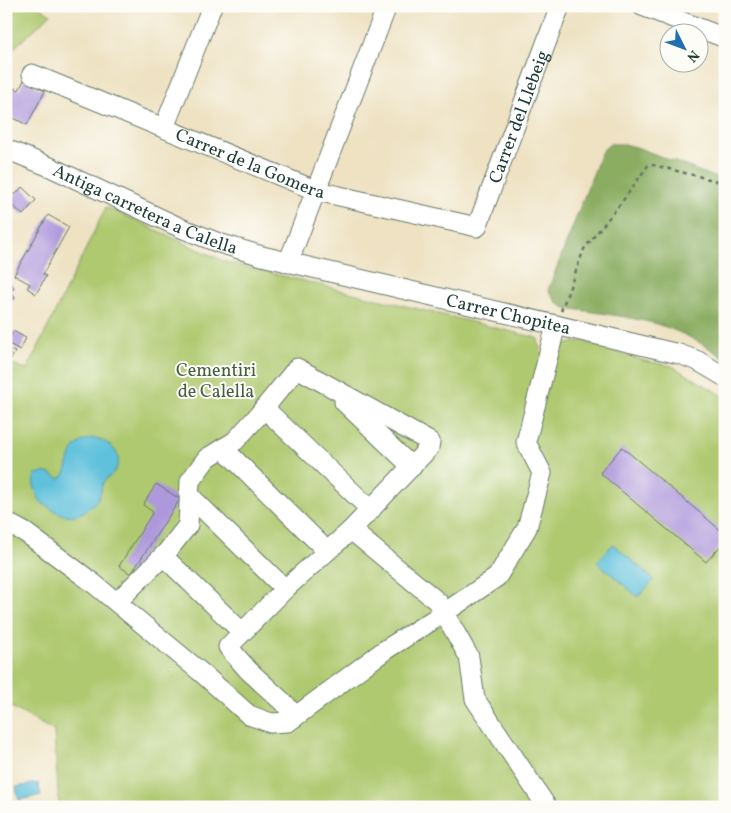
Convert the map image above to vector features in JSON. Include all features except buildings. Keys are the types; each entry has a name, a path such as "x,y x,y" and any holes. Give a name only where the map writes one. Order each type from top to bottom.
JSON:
{"street":[{"path":"164,128 212,6"},
{"path":"288,263 387,6"},
{"name":"Carrer del Llebeig","path":"477,227 560,6"},
{"path":"642,6 725,38"},
{"name":"Carrer de la Gomera","path":"32,74 317,191 477,227"},
{"name":"Antiga carretera a Calella","path":"6,149 50,167 181,228 219,243 288,263"},
{"name":"Carrer Chopitea","path":"288,263 558,318 679,354 698,361 725,377"},
{"path":"6,522 26,533 117,602 249,715 270,723 288,722 385,650 444,613 496,577 527,528 542,473 526,442 558,318"},
{"path":"117,602 163,556 188,525 190,481 207,458 235,441 297,368 430,442 429,448 412,467 351,530 285,589 228,647 248,670 286,705 295,717"},
{"path":"325,383 412,467"},
{"path":"264,408 370,510"},
{"path":"223,448 327,551"},
{"path":"189,495 285,589"},
{"path":"351,530 438,602 469,657 476,699 547,807"},
{"path":"163,556 242,632"}],"path":[{"path":"558,318 584,249 649,164 725,183"}],"green space":[{"path":"6,6 37,6 51,14 10,50 6,49"},
{"path":"610,144 636,147 725,181 725,359 687,336 666,327 625,317 566,308 557,303 548,290 602,151"},
{"name":"Cementiri de Calella","path":"106,207 226,262 537,338 542,353 548,359 567,344 582,341 645,361 672,366 725,397 725,807 59,807 54,731 6,704 6,361 27,370"}],"water":[{"path":"93,438 110,445 117,455 117,466 114,472 104,481 97,500 86,510 75,515 58,513 39,499 34,486 34,477 36,474 48,473 59,479 67,470 72,451 76,446 83,441"},
{"path":"613,544 654,580 638,597 597,562"},
{"path":"38,783 41,795 19,800 16,787"}]}
